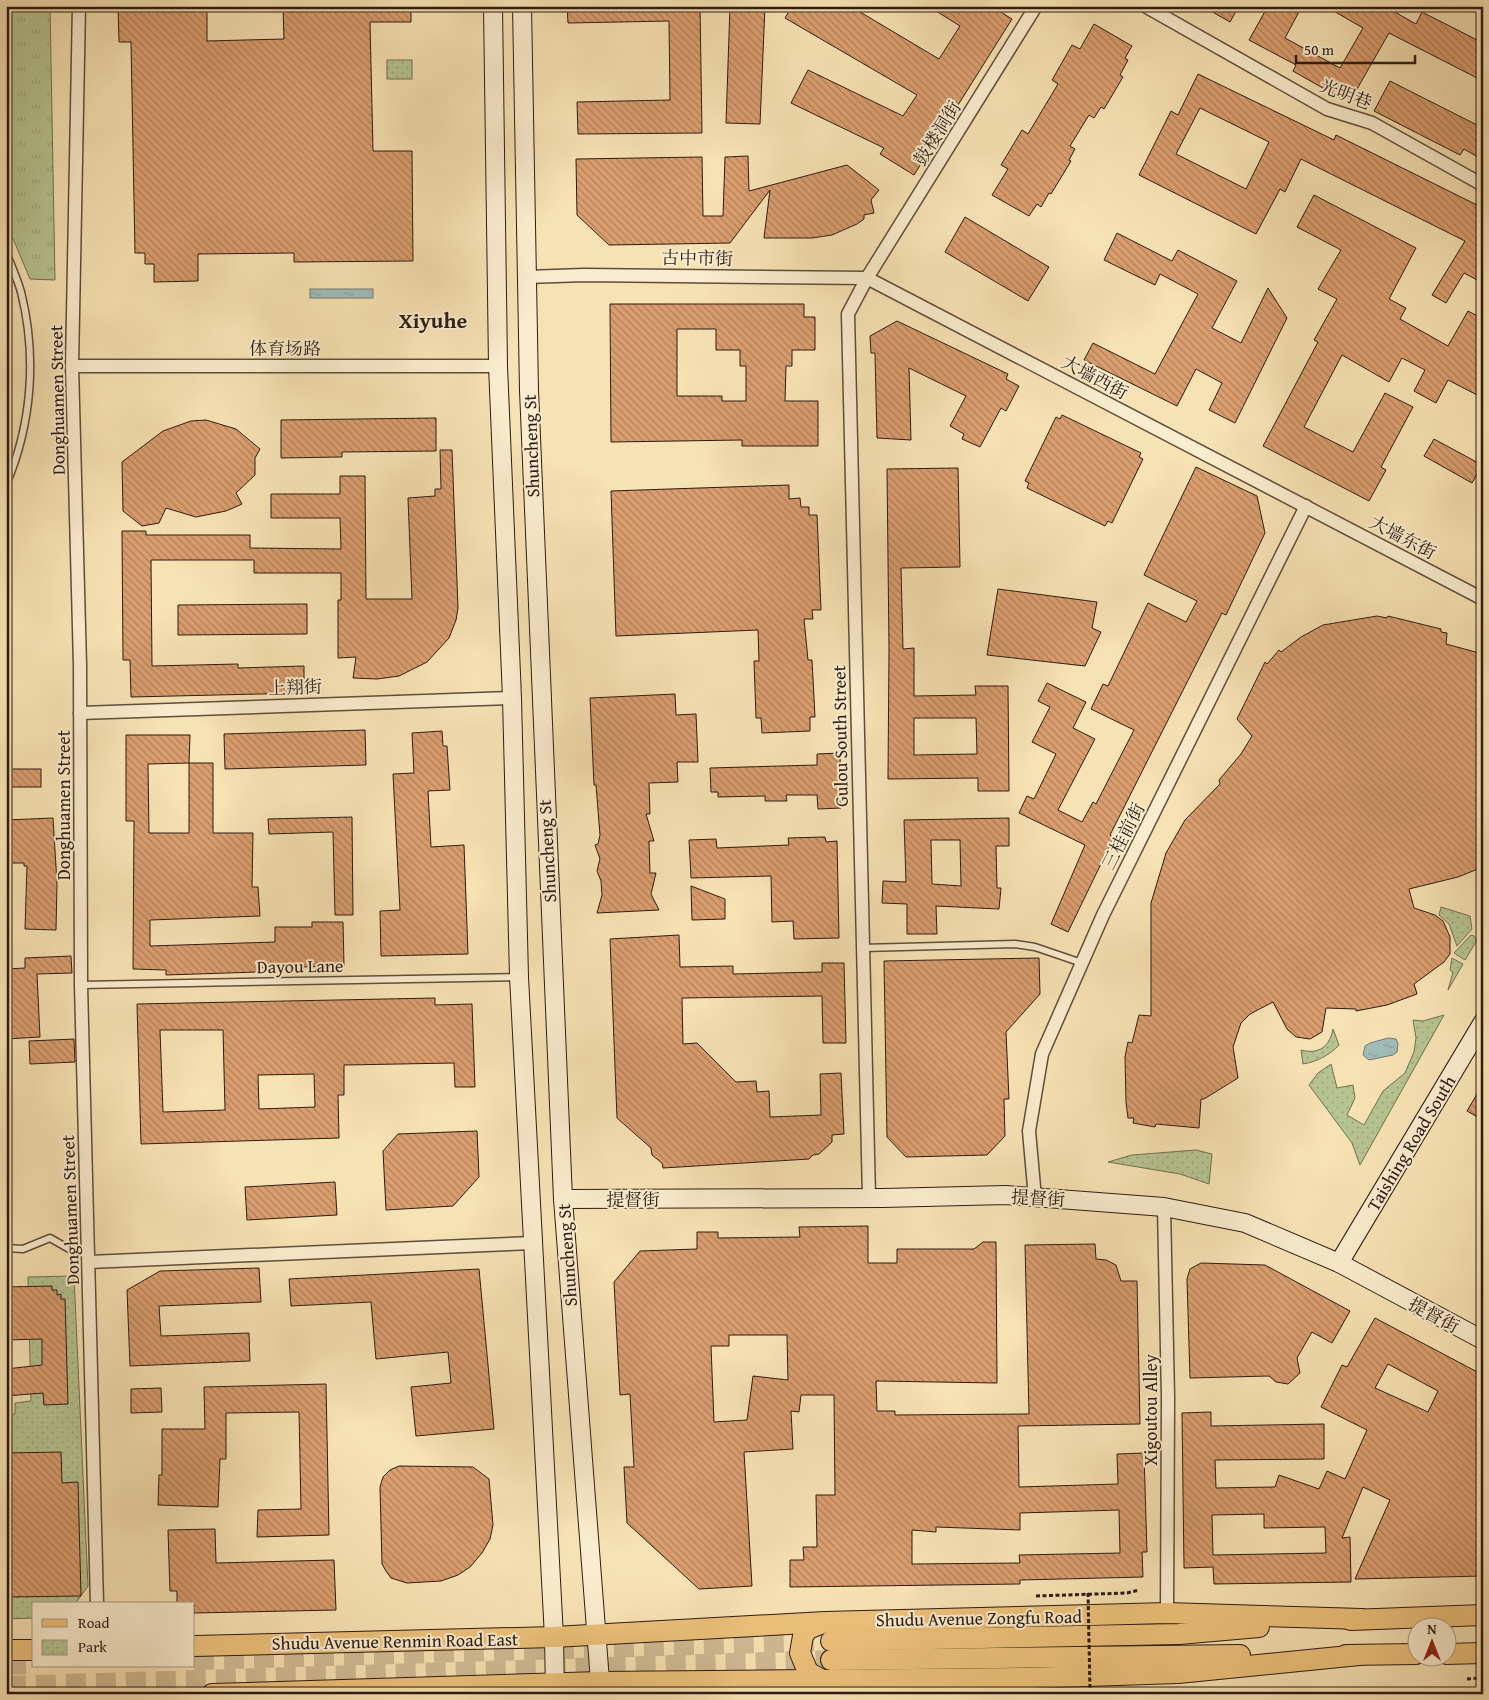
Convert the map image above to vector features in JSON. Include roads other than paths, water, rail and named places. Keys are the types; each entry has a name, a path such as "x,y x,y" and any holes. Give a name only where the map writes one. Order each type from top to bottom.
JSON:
{"main road":[{"name":"Shuncheng St","path":"494,6 498,366 512,698 519,976 554,1637 555,1689"},
{"name":"Shuncheng St","path":"522,6 527,277 539,675 563,1199 601,1688"},
{"name":"Taishing Road South","path":"1339,1263 1483,1022"},
{"name":"提督街","path":"563,1199 868,1198 1006,1195 1164,1207 1245,1223 1339,1263 1483,1340"},
{"name":"Shudu Avenue Zongfu Road","path":"597,1634 825,1622 1167,1614 1362,1619"},
{"name":"Shudu Avenue Zongfu Road","path":"1406,1654 831,1651 1179,1634 1362,1619 1483,1615"},
{"path":"824,1681 808,1672 800,1653 802,1636 808,1628 825,1622"},
{"name":"Shudu Avenue Renmin Road East","path":"195,1646 554,1637 597,1634"},
{"path":"6,1650 32,1650"},
{"path":"1456,1654 1483,1653"},
{"name":"Shudu Avenue Zongfu Road","path":"555,1689 796,1687 824,1681 1028,1686 1359,1655"},
{"path":"212,1694 555,1689"}],"street":[{"name":"Donghuamen Street","path":"80,6 72,366 80,713 81,985 97,1602"},
{"name":"鼓楼洞街","path":"867,278 1036,6"},
{"name":"光明巷","path":"1145,6 1327,109 1372,123 1483,185"},
{"name":"古中市街","path":"527,277 584,275 867,278"},
{"name":"大墙西街","path":"867,278 1306,506"},
{"name":"Gulou South Street","path":"867,278 848,314 868,1198"},
{"name":"体育场路","path":"72,366 498,366"},
{"name":"大墙东街","path":"1306,506 1483,599"},
{"name":"三桂前街","path":"1035,1198 1029,1131 1042,1054 1103,915 1306,506"},
{"name":"上翔街","path":"80,713 512,698"},
{"name":"Xigoutou Alley","path":"1164,1207 1168,1397 1167,1614"},
{"path":"89,1262 532,1243"}],"lane":[{"path":"6,252 21,292 30,347 29,403 17,458 6,485"},
{"path":"863,948 1015,944 1035,947 1082,962"},
{"name":"Dayou Lane","path":"81,985 519,976"},
{"path":"6,1248 23,1249 50,1238 71,1250 89,1248"}],"water":[{"path":"310,289 373,289 373,298 310,298"},
{"path":"1388,1038 1396,1039 1398,1043 1397,1052 1393,1055 1369,1060 1363,1055 1365,1046"}],"tunnel":[{"path":"195,1660 831,1641"},
{"path":"6,1686 831,1660"},
{"path":"6,1665 32,1664"}],"district":[{"name":"Xiyuhe","path":"433,320"}]}
